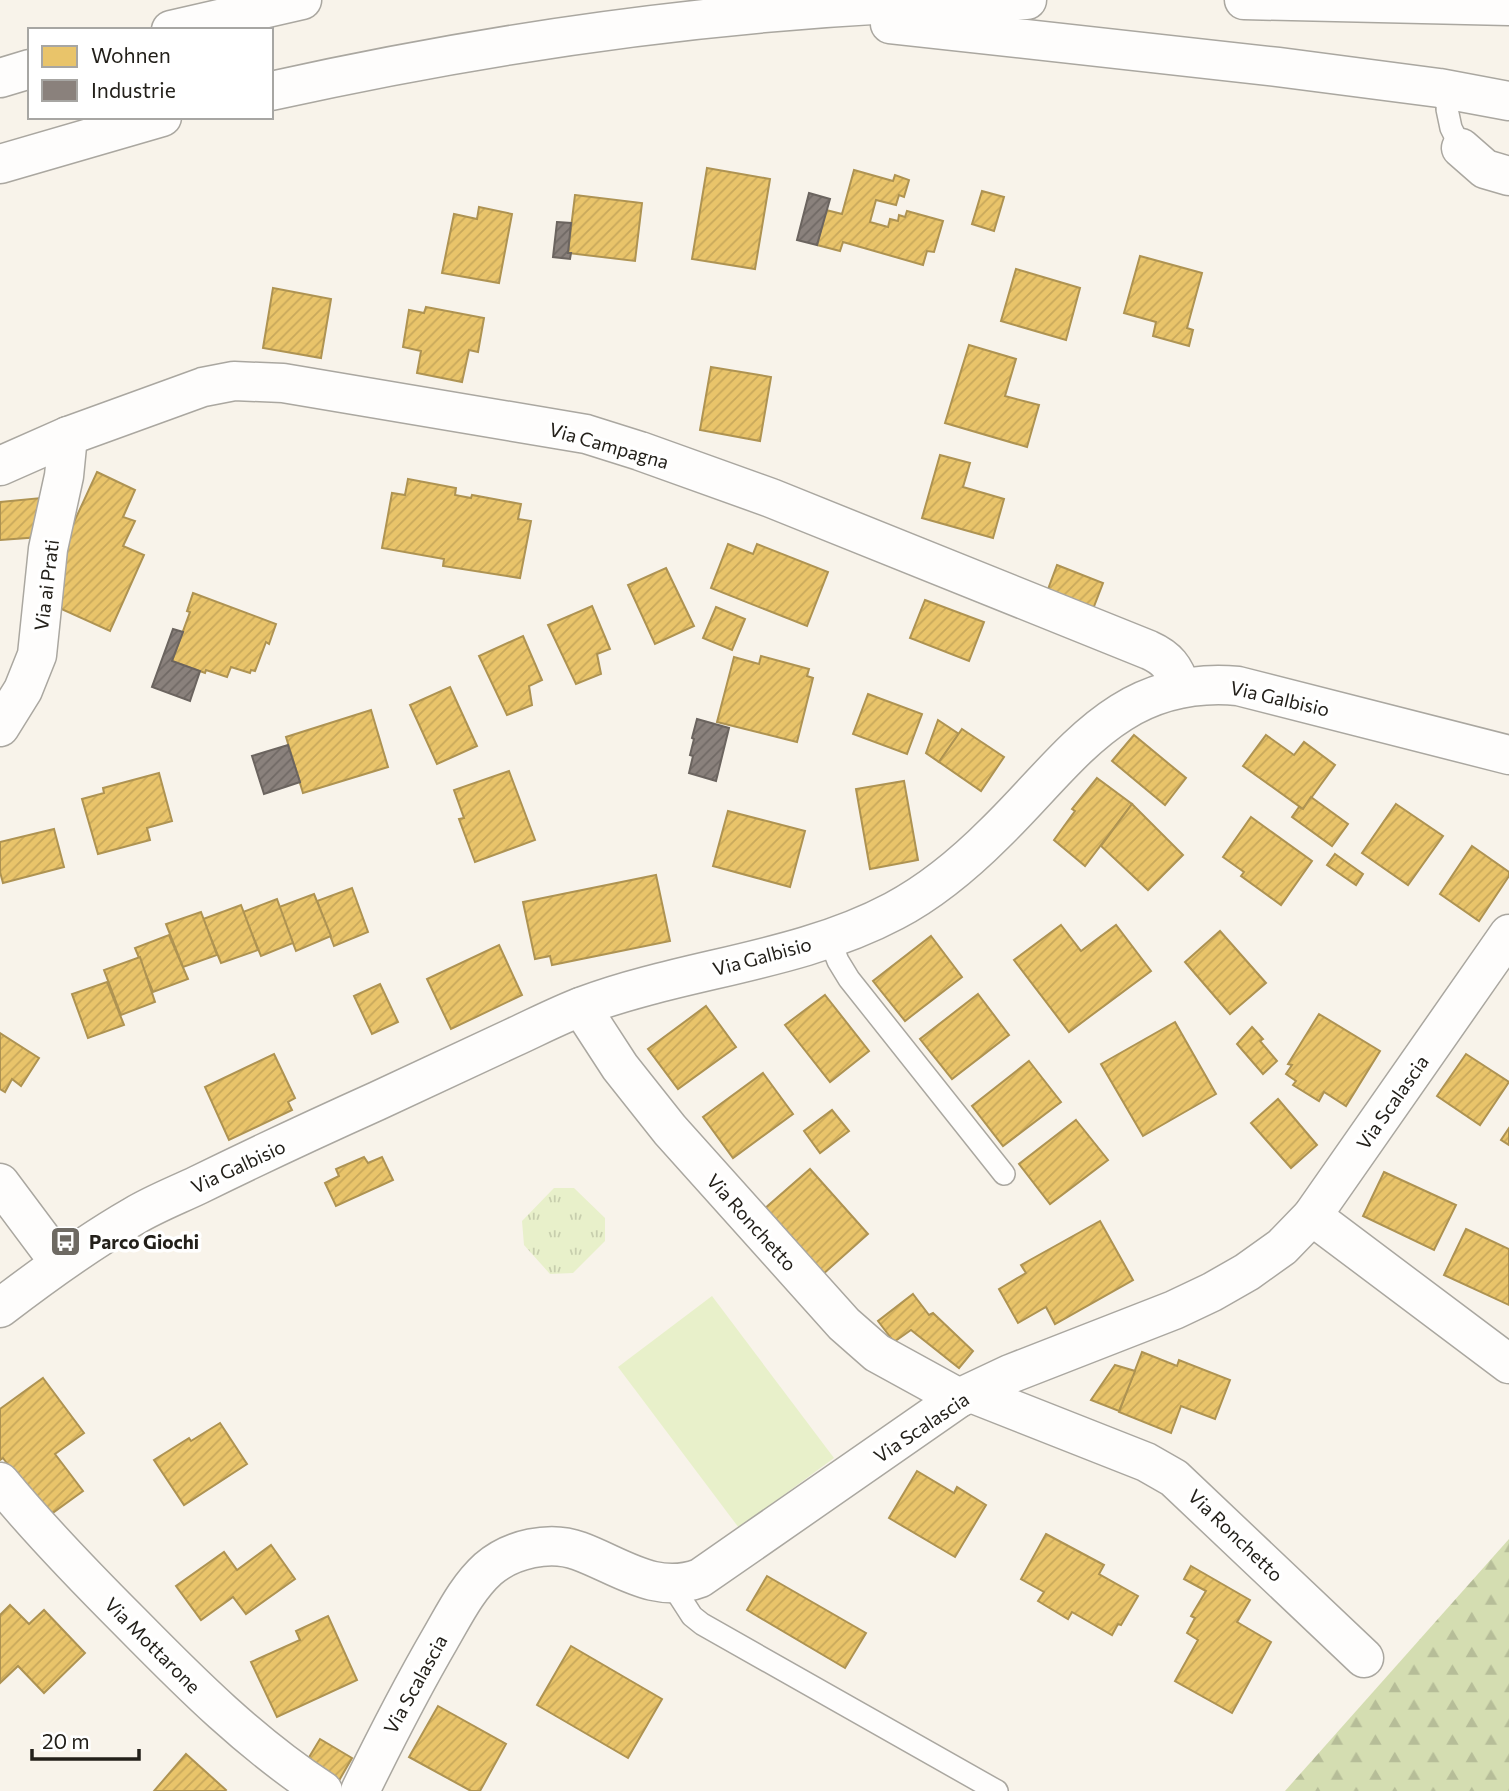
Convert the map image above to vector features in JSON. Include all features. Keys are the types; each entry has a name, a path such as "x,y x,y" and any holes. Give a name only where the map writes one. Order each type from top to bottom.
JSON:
{"main road":[{"path":"180,28 302,0"},
{"path":"273,91 464,53 606,32 775,13 958,1 1027,0"},
{"path":"1244,0 1509,5"},
{"path":"775,13 979,32 1278,67 1439,88 1509,101"},
{"path":"0,78 28,70"},
{"path":"0,164 155,119"},
{"path":"1461,148 1485,169 1509,176"},
{"name":"Via Campagna","path":"0,466 68,436 203,387 234,381 283,383 586,434 771,498 1149,650 1168,662 1176,672 1181,688"},
{"name":"Via ai Prati","path":"0,727 23,690 37,655 48,550 64,476 68,436"},
{"name":"Via Galbisio","path":"0,1308 59,1262 136,1215 581,1007 660,982 829,938 883,916 924,893 955,870 995,833 1064,759 1105,722 1156,695 1207,684 1238,686 1509,755"},
{"name":"Via Scalascia","path":"360,1791 406,1698 465,1597 488,1569 504,1557 539,1547 556,1546 576,1550 655,1583 673,1585 700,1578 965,1395 1010,1374 1174,1311 1247,1272 1282,1247 1312,1216 1509,934"},
{"name":"Via Ronchetto","path":"581,1007 620,1066 670,1130 844,1324 877,1353 965,1395 1146,1462 1174,1478 1364,1658"},
{"path":"0,1183 59,1262"},
{"path":"1312,1216 1509,1364"},
{"name":"Via Mottarone","path":"0,1482 38,1530 226,1718 262,1748 323,1791"}],"lane":[{"path":"1447,109 1451,128 1461,148"},
{"path":"829,938 849,979 1004,1174"},
{"path":"673,1585 687,1609 702,1624 997,1791"}],"green space":[{"path":"554,1188 574,1188 605,1218 605,1241 573,1273 550,1274 524,1245 522,1221"},
{"path":"712,1296 834,1458 739,1528 618,1367"},
{"path":"1509,1539 1509,1791 1285,1791"}],"building: Wohnen":[{"path":"707,168 770,179 755,269 692,259"},
{"path":"854,170 893,181 895,175 909,180 904,197 899,195 896,205 876,200 870,222 888,227 890,219 898,221 899,215 905,217 907,211 943,221 934,252 927,251 923,265 843,242 840,251 817,245 826,210 842,214"},
{"path":"982,191 1004,197 994,231 972,224"},
{"path":"575,195 642,203 635,261 568,253"},
{"path":"479,207 512,214 499,283 442,273 454,214 477,219"},
{"path":"1140,256 1202,273 1187,328 1193,330 1189,346 1153,336 1156,322 1124,313"},
{"path":"1016,269 1080,288 1066,340 1001,321"},
{"path":"273,288 331,299 321,358 263,348"},
{"path":"426,307 484,318 478,352 469,350 462,382 417,373 421,351 403,347 409,310 424,313"},
{"path":"969,345 1016,359 1005,396 1039,405 1027,447 945,423"},
{"path":"711,367 771,377 760,441 700,430"},
{"path":"940,455 970,463 963,487 1004,499 993,538 922,518"},
{"path":"97,472 135,490 123,517 135,521 123,546 144,555 110,631 48,603 52,570"},
{"path":"408,479 456,488 455,495 471,498 472,495 521,504 518,519 531,521 520,578 443,566 444,559 382,548 392,493 405,495"},
{"path":"41,498 41,537 0,540 0,502"},
{"path":"728,544 753,554 757,544 828,572 807,626 711,588"},
{"path":"1057,565 1103,583 1093,609 1047,592"},
{"path":"666,568 694,626 655,644 628,585"},
{"path":"193,593 276,624 255,671 251,670 250,673 231,667 227,677 206,670 205,673 172,661 190,612 187,611"},
{"path":"925,600 984,622 969,661 910,638"},
{"path":"592,606 610,649 597,654 601,674 576,684 548,625"},
{"path":"716,607 745,619 732,650 703,638"},
{"path":"523,636 542,680 529,686 532,705 507,715 479,656"},
{"path":"761,656 809,669 807,676 813,678 797,742 717,722 734,657 759,664"},
{"path":"450,687 477,746 437,764 410,705"},
{"path":"868,694 922,714 907,754 853,734"},
{"path":"371,710 388,767 303,793 286,737"},
{"path":"938,720 959,734 939,762 926,753"},
{"path":"962,729 1004,757 981,791 939,762"},
{"path":"1134,735 1186,778 1165,805 1112,761"},
{"path":"1266,735 1294,755 1304,742 1335,765 1303,809 1243,766"},
{"path":"509,771 535,840 475,862 459,819 464,818 454,790"},
{"path":"159,773 172,821 147,828 150,840 98,854 82,799 104,793 103,788"},
{"path":"1097,778 1132,804 1085,866 1054,840 1075,811 1072,809"},
{"path":"904,781 918,860 870,869 856,789"},
{"path":"1311,797 1348,824 1332,846 1292,817 1299,807 1303,809"},
{"path":"1132,804 1183,855 1148,890 1101,846"},
{"path":"1396,804 1443,836 1408,885 1362,853"},
{"path":"728,811 805,831 790,887 713,866"},
{"path":"1251,817 1312,861 1281,905 1241,876 1244,872 1223,857"},
{"path":"54,829 64,867 3,883 0,872 0,842"},
{"path":"1472,846 1509,872 1479,921 1440,894"},
{"path":"1335,854 1363,874 1356,885 1327,865"},
{"path":"656,875 670,941 552,965 550,956 535,959 523,902"},
{"path":"352,888 368,932 334,946 317,901"},
{"path":"314,894 331,936 296,951 279,907"},
{"path":"277,899 293,943 261,956 243,912"},
{"path":"241,905 258,950 221,963 203,919"},
{"path":"201,912 217,955 183,967 166,924"},
{"path":"1061,925 1081,951 1116,925 1151,971 1069,1032 1014,960"},
{"path":"1220,931 1266,983 1230,1014 1185,962"},
{"path":"169,935 188,979 153,992 135,948"},
{"path":"931,936 962,977 905,1021 873,981"},
{"path":"499,945 522,995 451,1029 427,979"},
{"path":"140,957 155,1002 121,1015 104,970"},
{"path":"107,982 124,1025 88,1038 72,994"},
{"path":"380,984 398,1022 372,1034 354,996"},
{"path":"978,994 1009,1035 952,1079 920,1039"},
{"path":"825,995 869,1051 830,1082 785,1025"},
{"path":"706,1006 736,1047 678,1089 648,1049"},
{"path":"1319,1014 1380,1051 1346,1106 1324,1092 1319,1101 1293,1085 1296,1081 1286,1074 1292,1065 1288,1064"},
{"path":"1175,1022 1216,1094 1143,1136 1101,1064"},
{"path":"1252,1027 1277,1061 1263,1074 1237,1044"},
{"path":"0,1033 39,1058 21,1086 12,1079 5,1092 0,1089"},
{"path":"274,1054 295,1098 288,1102 292,1110 229,1140 205,1087"},
{"path":"1466,1054 1509,1082 1480,1125 1437,1096"},
{"path":"1029,1061 1061,1102 1003,1146 972,1106"},
{"path":"763,1073 793,1114 733,1158 703,1117"},
{"path":"1278,1099 1317,1145 1291,1168 1251,1123"},
{"path":"832,1110 849,1131 820,1153 804,1131"},
{"path":"1076,1120 1108,1160 1050,1204 1019,1164"},
{"path":"1509,1128 1509,1145 1501,1140"},
{"path":"364,1157 368,1163 382,1157 393,1180 336,1206 325,1183 339,1176 336,1169"},
{"path":"810,1169 868,1234 822,1275 763,1210"},
{"path":"1384,1172 1456,1205 1434,1250 1363,1216"},
{"path":"1100,1221 1133,1280 1055,1324 1046,1307 1018,1323 999,1289 1026,1273 1021,1265"},
{"path":"1466,1229 1509,1249 1509,1305 1444,1275"},
{"path":"913,1294 929,1315 933,1313 973,1351 959,1368 911,1330 894,1342 878,1321"},
{"path":"1142,1352 1177,1366 1179,1360 1230,1380 1215,1419 1181,1406 1171,1433 1119,1412"},
{"path":"1115,1365 1135,1371 1119,1411 1091,1400"},
{"path":"43,1378 84,1433 55,1454 83,1491 47,1517 3,1458 0,1460 0,1409"},
{"path":"220,1423 247,1464 184,1505 154,1460"},
{"path":"917,1471 954,1493 957,1487 986,1505 955,1557 889,1518"},
{"path":"1046,1534 1104,1565 1099,1574 1138,1596 1112,1635 1072,1612 1068,1619 1038,1601 1044,1592 1021,1579"},
{"path":"271,1545 295,1579 246,1614 233,1597 201,1620 176,1586 224,1552 237,1570"},
{"path":"1191,1566 1250,1600 1237,1622 1271,1642 1232,1713 1175,1681 1198,1640 1187,1633 1195,1618 1191,1616 1206,1591 1184,1579"},
{"path":"767,1576 866,1633 845,1668 747,1610"},
{"path":"10,1605 29,1624 44,1610 85,1653 44,1693 18,1666 0,1683 0,1615"},
{"path":"328,1616 357,1680 277,1717 251,1662 300,1640 296,1631"},
{"path":"571,1646 662,1699 628,1758 537,1705"},
{"path":"438,1706 506,1744 480,1791 471,1791 409,1757"},
{"path":"320,1739 352,1758 337,1784 305,1764"},
{"path":"186,1754 226,1790 154,1791"}],"building: Industrie":[{"path":"809,193 830,199 817,245 797,240"},
{"path":"557,222 571,223 568,253 571,253 570,259 553,257"},
{"path":"173,629 183,632 172,661 200,671 190,701 152,687"},
{"path":"697,719 729,728 716,781 689,773 693,756 690,755 694,739 692,738"},
{"path":"288,745 300,782 264,794 252,756"}],"place":[{"name":"Parco Giochi","path":"66,1241"}]}
